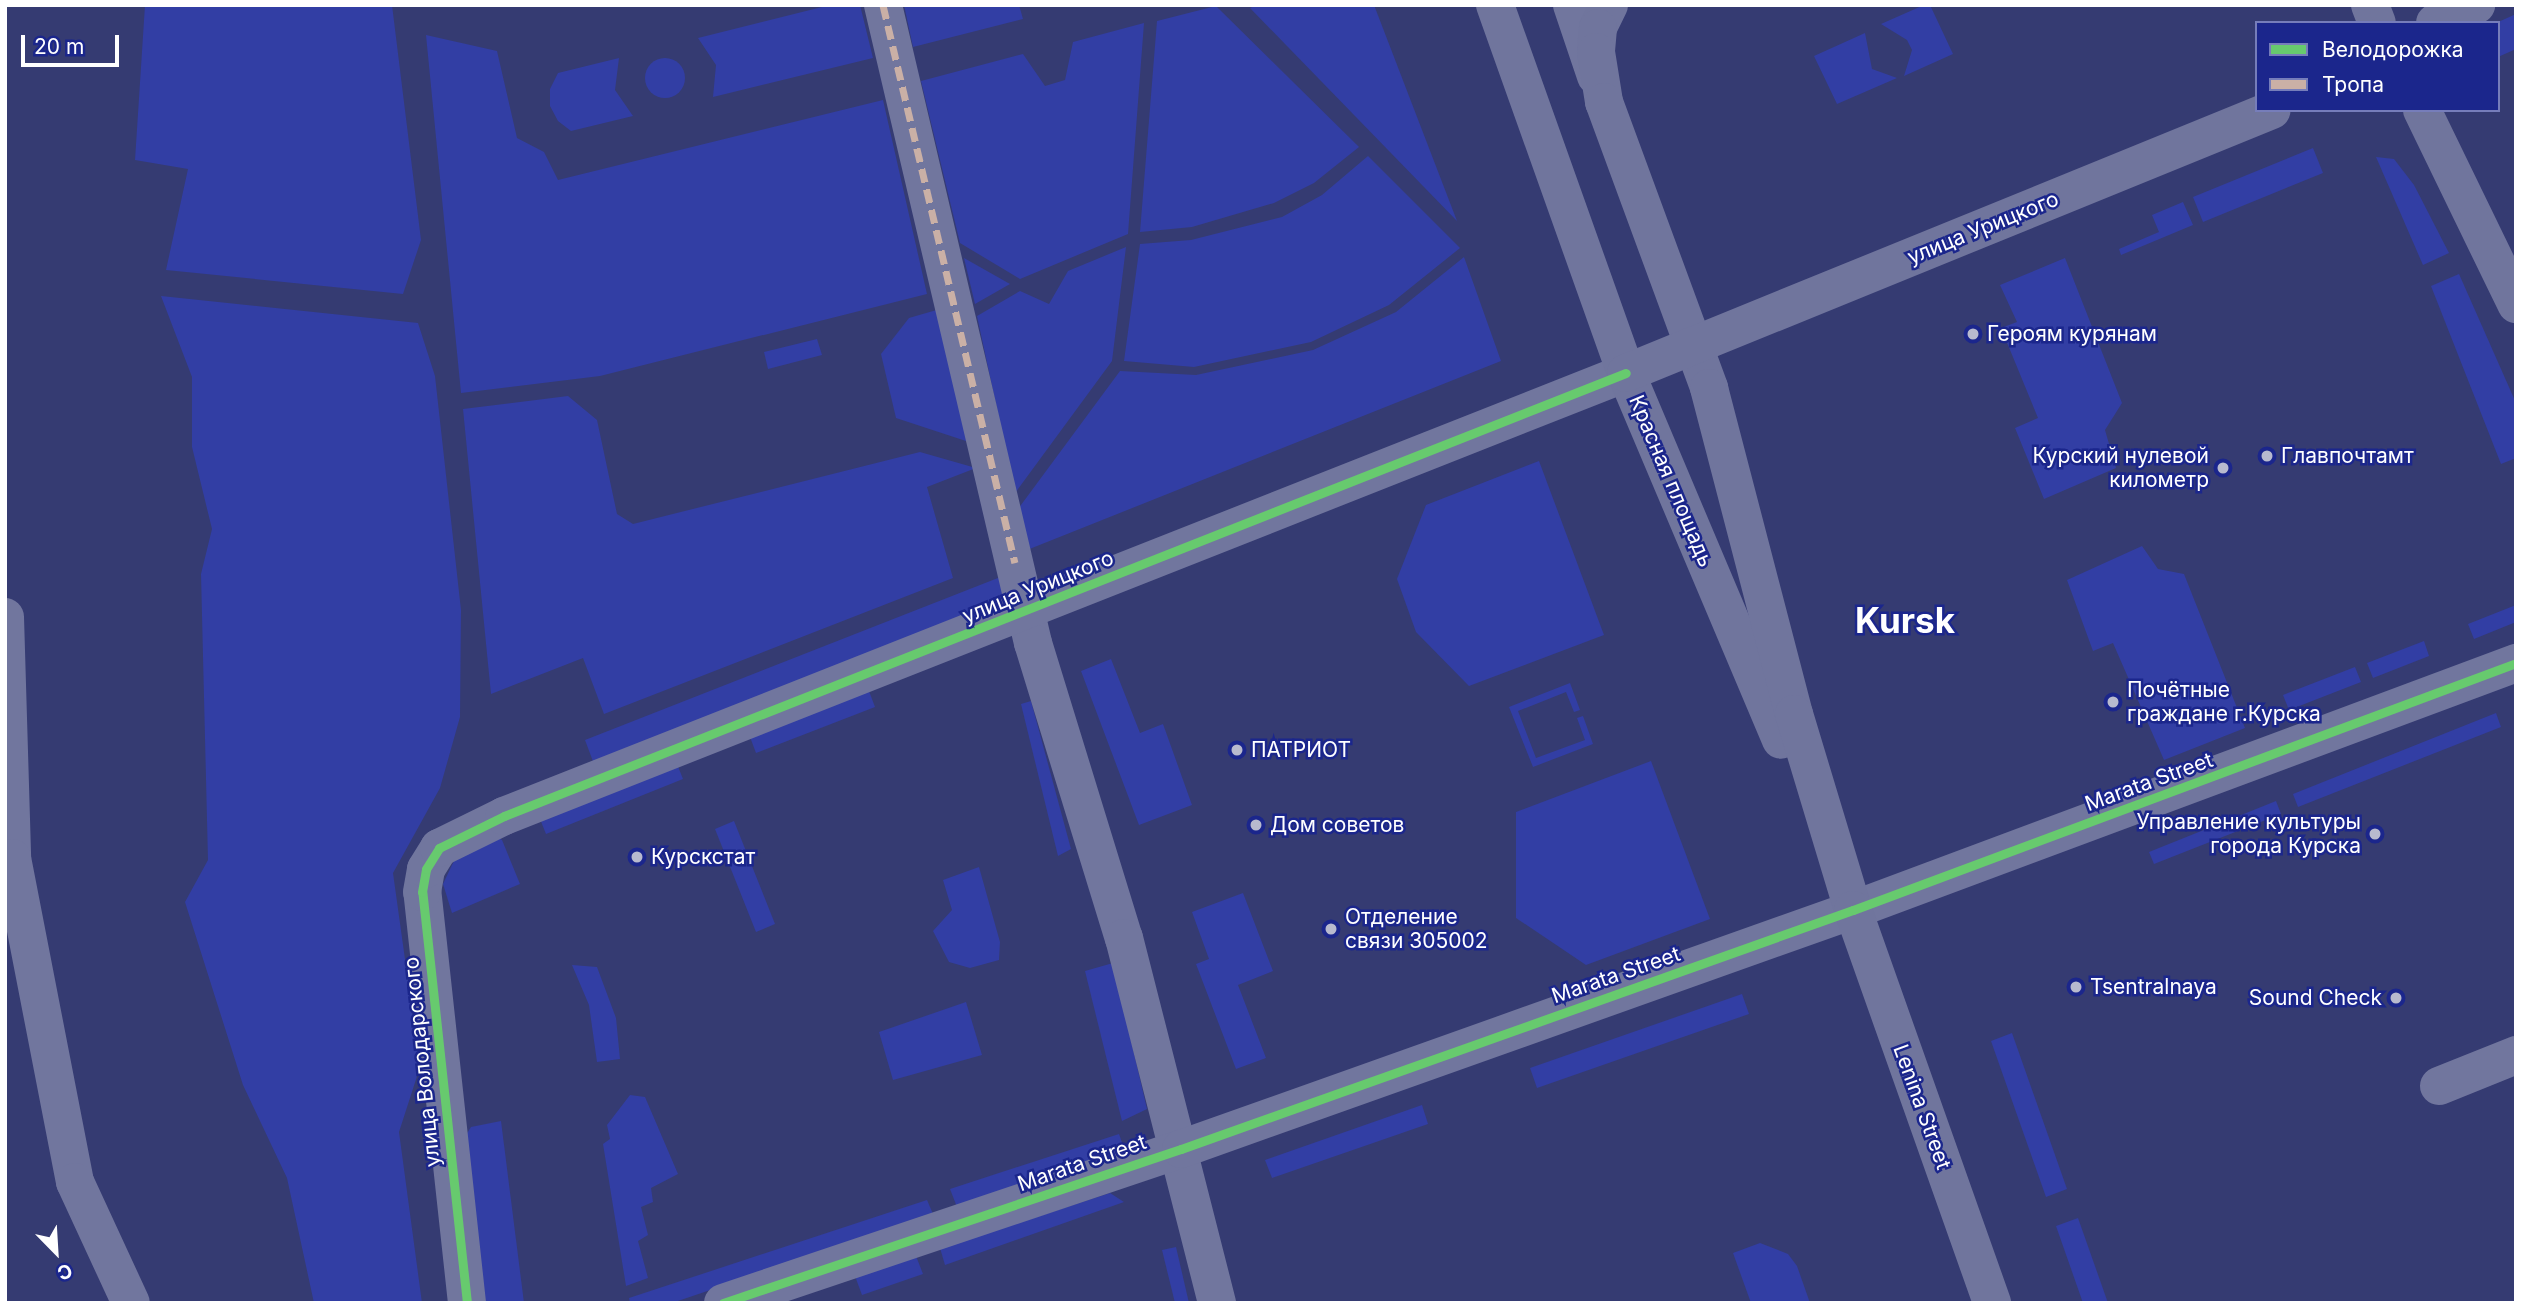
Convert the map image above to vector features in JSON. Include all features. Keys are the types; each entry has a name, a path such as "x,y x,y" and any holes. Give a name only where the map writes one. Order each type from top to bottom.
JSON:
{"main road":[{"name":"Красная площадь","path":"1495,5 1626,373 1853,910"},
{"path":"1609,5 1598,28 1596,52 1604,102 1709,388 1794,714 1853,910"},
{"name":"улица Урицкого","path":"1626,373 2267,112"},
{"path":"2423,112 2516,304"},
{"name":"Lenina Street","path":"1853,910 1992,1303"}],"street":[{"path":"883,5 1025,611 1124,939 1181,1149 1217,1303"},
{"path":"1572,5 1604,102"},
{"path":"2440,21 2476,5"},
{"name":"улица Урицкого","path":"463,833 1626,373"},
{"path":"5,617 12,858 75,1182 103,1303"},
{"name":"Marata Street","path":"723,1303 1181,1149 1853,910 2516,663"},
{"name":"улица Володарского","path":"463,833 439,848 426,869 422,892 467,1303"},
{"path":"2439,1086 2516,1055"},
{"path":"75,1182 131,1303"}],"shaded area":[{"path":"145,5 392,5 421,240 403,294 166,270 188,169 135,160"},
{"path":"830,5 860,5 873,58 713,97 716,65 698,38"},
{"path":"904,5 1019,5 1023,19 913,47"},
{"path":"1257,5 1374,5 1457,221 1250,8"},
{"path":"1924,5 1930,5 1953,54 1904,76 1912,50 1907,40 1881,24"},
{"path":"1216,6 1359,147 1314,183 1274,203 1192,227 1140,232 1157,21"},
{"path":"2516,14 2516,49 2500,56 2500,21"},
{"path":"1144,23 1128,234 1020,279 960,243 921,81 1023,54 1045,86 1065,80 1073,42"},
{"path":"1865,33 1872,69 1897,78 1837,104 1814,56"},
{"path":"426,35 497,51 517,138 544,152 558,180 883,100 927,294 600,376 461,393"},
{"path":"619,58 615,90 633,116 571,131 558,121 550,106 550,89 558,73"},
{"path":"665,58 673,59 679,64 684,70 684,86 679,92 673,97 665,98 657,97 651,92 646,86 645,78 646,70 651,64 657,59"},
{"path":"2313,148 2323,173 2203,222 2193,197"},
{"path":"1368,156 1460,248 1389,305 1311,342 1194,367 1124,361 1140,244 1191,240 1282,217 1322,195"},
{"path":"2376,157 2394,159 2414,185 2449,253 2423,265"},
{"path":"2183,202 2193,225 2121,255 2119,249 2159,232 2152,215"},
{"path":"1126,247 1112,361 1015,493 977,316 1020,291 1049,304 1068,271"},
{"path":"1464,257 1501,361 1027,550 1018,509 1120,371 1196,375 1313,350 1396,312"},
{"path":"964,258 1010,284 975,304"},
{"path":"2065,258 2122,403 2105,430 2116,468 2044,499 2015,428 2038,418 2001,328 2017,322 2000,285"},
{"path":"2459,274 2516,403 2516,458 2501,464 2431,286"},
{"path":"161,296 418,323 435,376 461,610 460,717 440,788 393,873 420,1067 399,1132 422,1303 314,1303 287,1178 243,1085 185,902 208,860 201,574 212,529 192,447 192,377"},
{"path":"940,309 972,443 896,418 881,354 909,318"},
{"path":"817,339 822,355 768,369 764,352"},
{"path":"568,396 597,420 617,514 633,524 920,452 976,468 927,487 953,578 604,714 583,658 491,694 463,409"},
{"path":"1539,461 1604,635 1469,686 1416,632 1397,579 1426,505"},
{"path":"2142,546 2158,569 2184,574 2245,728 2164,760 2113,643 2093,651 2067,580"},
{"path":"1003,576 1002,597 994,604 594,764 585,740"},
{"path":"2516,605 2516,622 2474,639 2468,624"},
{"path":"2424,641 2429,656 2373,678 2367,663"},
{"path":"1111,659 1140,733 1163,724 1192,805 1139,825 1081,671"},
{"path":"2355,667 2361,682 2289,710 2283,695"},
{"path":"1570,683 1580,710 1574,712 1566,692 1518,711 1536,758 1585,740 1577,718 1583,716 1593,744 1533,767 1509,707"},
{"path":"869,691 875,707 756,753 750,737"},
{"path":"1031,701 1071,849 1058,856 1021,704"},
{"path":"2496,713 2501,727 2298,807 2293,794"},
{"path":"1651,761 1710,919 1586,965 1516,918 1516,812"},
{"path":"677,764 683,779 546,834 540,819"},
{"path":"2276,801 2281,814 2154,864 2149,852"},
{"path":"734,821 775,924 756,932 715,829"},
{"path":"491,834 502,840 520,884 452,913 443,884 461,846"},
{"path":"979,867 1000,942 999,960 970,968 949,962 933,931 952,910 943,880"},
{"path":"1243,893 1273,971 1238,985 1266,1058 1236,1069 1196,964 1209,959 1192,912"},
{"path":"1113,963 1147,1109 1122,1121 1085,971"},
{"path":"572,965 597,967 616,1018 620,1059 597,1062 589,1005"},
{"path":"1742,994 1749,1014 1537,1088 1530,1068"},
{"path":"966,1002 982,1055 893,1080 879,1032"},
{"path":"2012,1033 2067,1189 2046,1197 1991,1041"},
{"path":"630,1095 645,1097 678,1174 651,1188 653,1202 641,1207 648,1235 638,1241 648,1278 626,1286 603,1144 610,1139 607,1125"},
{"path":"1422,1105 1428,1124 1272,1178 1265,1160"},
{"path":"501,1121 524,1303 477,1303 460,1144 471,1127"},
{"path":"1119,1134 1125,1151 957,1207 950,1189"},
{"path":"1110,1193 1124,1202 945,1265 940,1248"},
{"path":"927,1200 933,1214 672,1303 630,1303 629,1298"},
{"path":"2078,1218 2108,1303 2083,1303 2056,1226"},
{"path":"1760,1243 1788,1254 1797,1266 1810,1303 1751,1303 1733,1253"},
{"path":"1176,1247 1189,1303 1175,1303 1162,1250"},
{"path":"916,1256 923,1274 862,1295 855,1276"}],"marked path":[{"path":"883,5 1015,563"}],"cycle path":[{"path":"467,1303 422,892 426,869 439,848 504,816 1626,373"},
{"path":"723,1303 1181,1149 1853,910 2516,663"}],"place":[{"name":"Героям курянам","path":"1973,334"},
{"name":"Главпочтамт","path":"2267,456"},
{"name":"Курский нулевой километр","path":"2223,468"},
{"name":"Почётные граждане г.Курска","path":"2113,702"},
{"name":"ПАТРИОТ","path":"1237,750"},
{"name":"Дом советов","path":"1256,825"},
{"name":"Управление культуры города Курска","path":"2375,834"},
{"name":"Курскстат","path":"637,857"},
{"name":"Отделение связи 305002","path":"1331,929"},
{"name":"Tsentralnaya","path":"2076,987"},
{"name":"Sound Check","path":"2396,998"}],"district":[{"name":"Kursk","path":"1905,620"}]}
